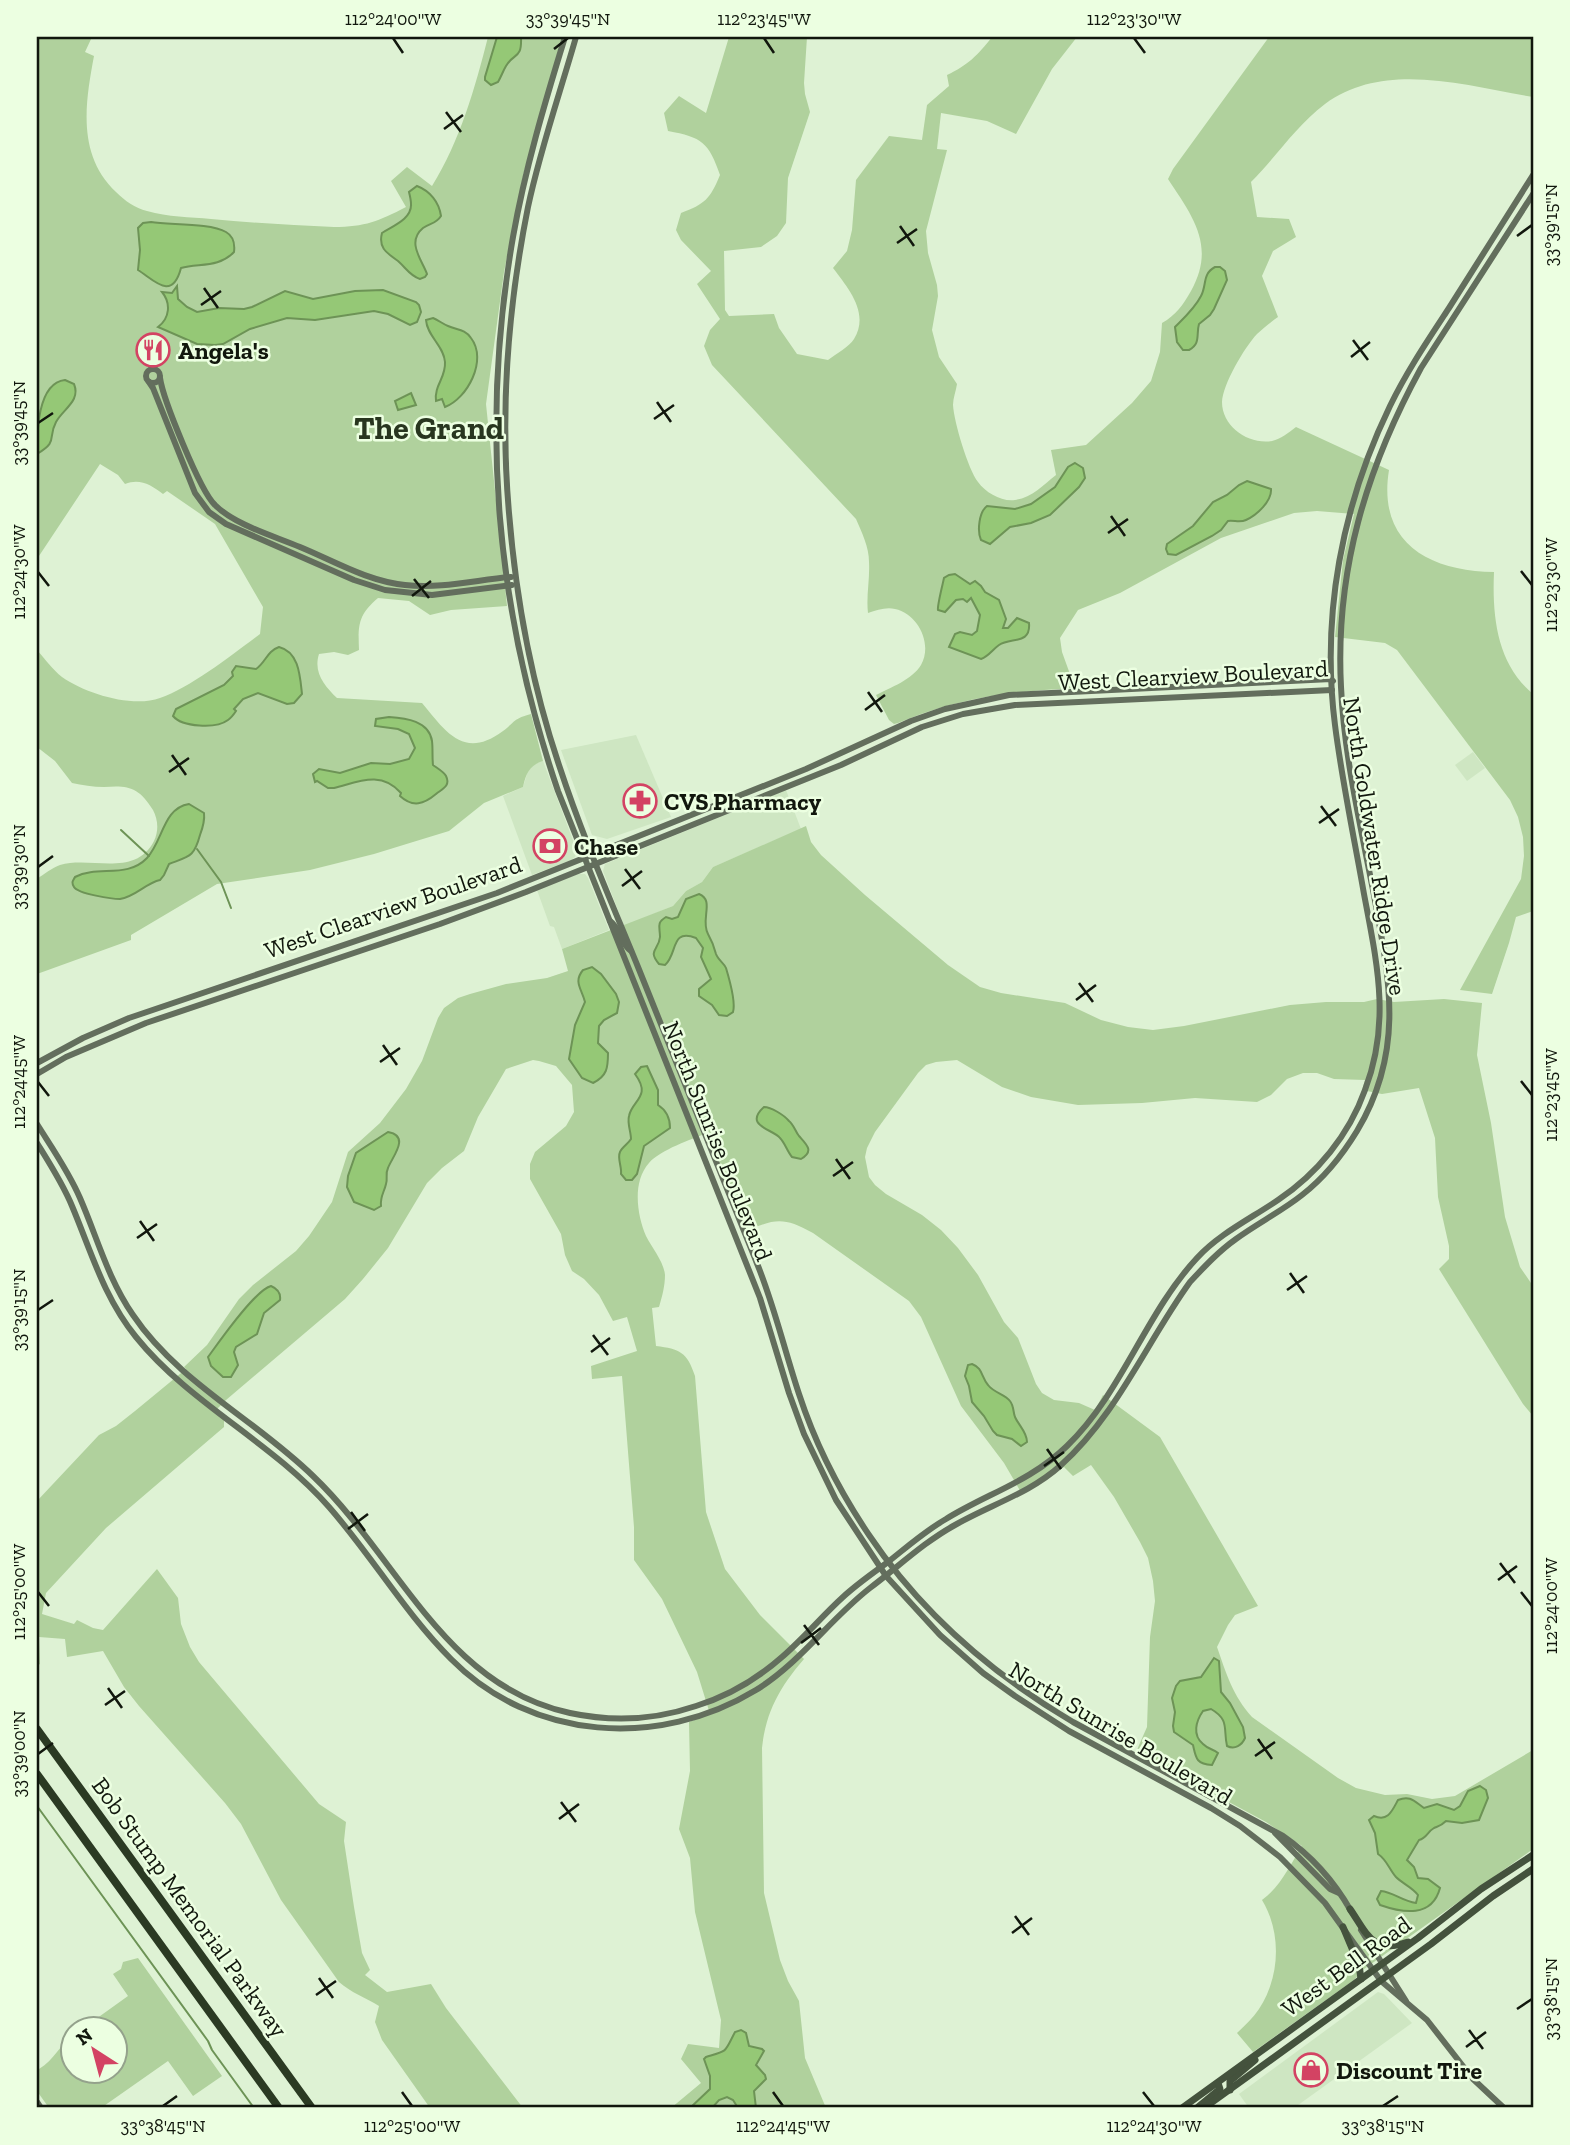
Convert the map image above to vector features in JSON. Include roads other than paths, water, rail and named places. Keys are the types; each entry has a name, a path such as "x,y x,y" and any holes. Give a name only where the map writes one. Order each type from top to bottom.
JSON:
{"highway":[{"name":"Bob Stump Memorial Parkway","path":"37,1729 312,2108"},
{"name":"Bob Stump Memorial Parkway","path":"37,1774 277,2108"}],"main road":[{"name":"West Bell Road","path":"1182,2108 1375,1970 1481,1889 1533,1855"},
{"name":"West Bell Road","path":"1204,2108 1381,1981 1481,1905 1533,1870"},
{"path":"1350,1909 1370,1938 1379,1945 1391,1947 1418,1938"},
{"path":"1343,1927 1359,1965 1361,1979"},
{"path":"1230,2090 1230,2081 1249,2067 1264,2049"},
{"path":"1197,2108 1220,2089 1218,2083"}],"street":[{"name":"North Sunrise Boulevard","path":"565,37 522,193 503,302 496,387 499,511 526,684 550,768 587,868 608,920 617,928"},
{"name":"North Sunrise Boulevard","path":"576,37 529,205 513,304 506,420 508,510 516,584 536,683 559,767 593,855 617,928 760,1298 804,1434 836,1500 940,1635 983,1673 1015,1696 1069,1731 1211,1808 1287,1863 1319,1895 1381,1981 1427,2020 1473,2079 1504,2108"},
{"name":"North Goldwater Ridge Drive","path":"37,1124 75,1186 112,1279 144,1330 179,1367 310,1473 352,1518 455,1649 478,1670 517,1694 557,1710 607,1719 652,1717 694,1707 732,1692 763,1673 783,1657 838,1601 884,1564 941,1522 1023,1480 1067,1447 1100,1407 1173,1289 1198,1256 1309,1175 1336,1144 1358,1107 1380,1032 1380,996 1373,942 1345,791 1331,690 1332,623 1339,560 1355,493 1373,442 1406,375 1533,175"},
{"name":"North Goldwater Ridge Drive","path":"37,1143 72,1204 103,1284 135,1336 172,1374 303,1480 330,1508 447,1656 485,1687 512,1704 554,1720 606,1729 639,1729 692,1719 739,1699 769,1681 844,1610 947,1529 1036,1484 1076,1451 1109,1411 1190,1282 1239,1236 1296,1199 1319,1180 1349,1144 1367,1112 1383,1067 1390,1031 1391,996 1354,789 1341,686 1346,577 1357,524 1375,465 1397,415 1421,368 1533,194"},
{"path":"149,369 156,369 160,373 198,478 209,499 229,516 356,572 403,585 433,586 509,581 432,595 396,592 354,580 216,518 202,503 190,480 153,388 145,376 149,369"},
{"path":"149,382 156,383 160,378"},
{"path":"261,540 265,532"},
{"path":"319,565 322,557"},
{"path":"354,580 356,572"},
{"name":"West Clearview Boulevard","path":"37,1063 128,1018 474,902 836,757 908,723 970,702 1009,695 1331,679 1341,686"},
{"name":"West Clearview Boulevard","path":"37,1074 73,1054 146,1023 450,921 841,765 912,731 963,714 1015,705 1331,690 1341,686"},
{"path":"550,768 559,767"},
{"name":"North Sunrise Boulevard","path":"624,946 632,952 770,1295 798,1391 817,1439 884,1564"},
{"name":"North Sunrise Boulevard","path":"890,1572 946,1628 1019,1688 1073,1722 1273,1830 1304,1852 1340,1893 1408,2006"},
{"path":"1273,1830 1330,1889 1340,1893"},
{"path":"1287,1863 1295,1853"},
{"path":"37,2102 41,2108"}],"waterway":[{"path":"121,830 149,856"},
{"path":"197,849 221,882 231,908"},
{"path":"37,1806 254,2108"}],"place":[{"name":"Angela's","path":"153,350"},
{"name":"CVS Pharmacy","path":"640,801"},
{"name":"Chase","path":"550,846"},
{"name":"Discount Tire","path":"1311,2070"}],"district":[{"name":"The Grand","path":"429,428"}]}
